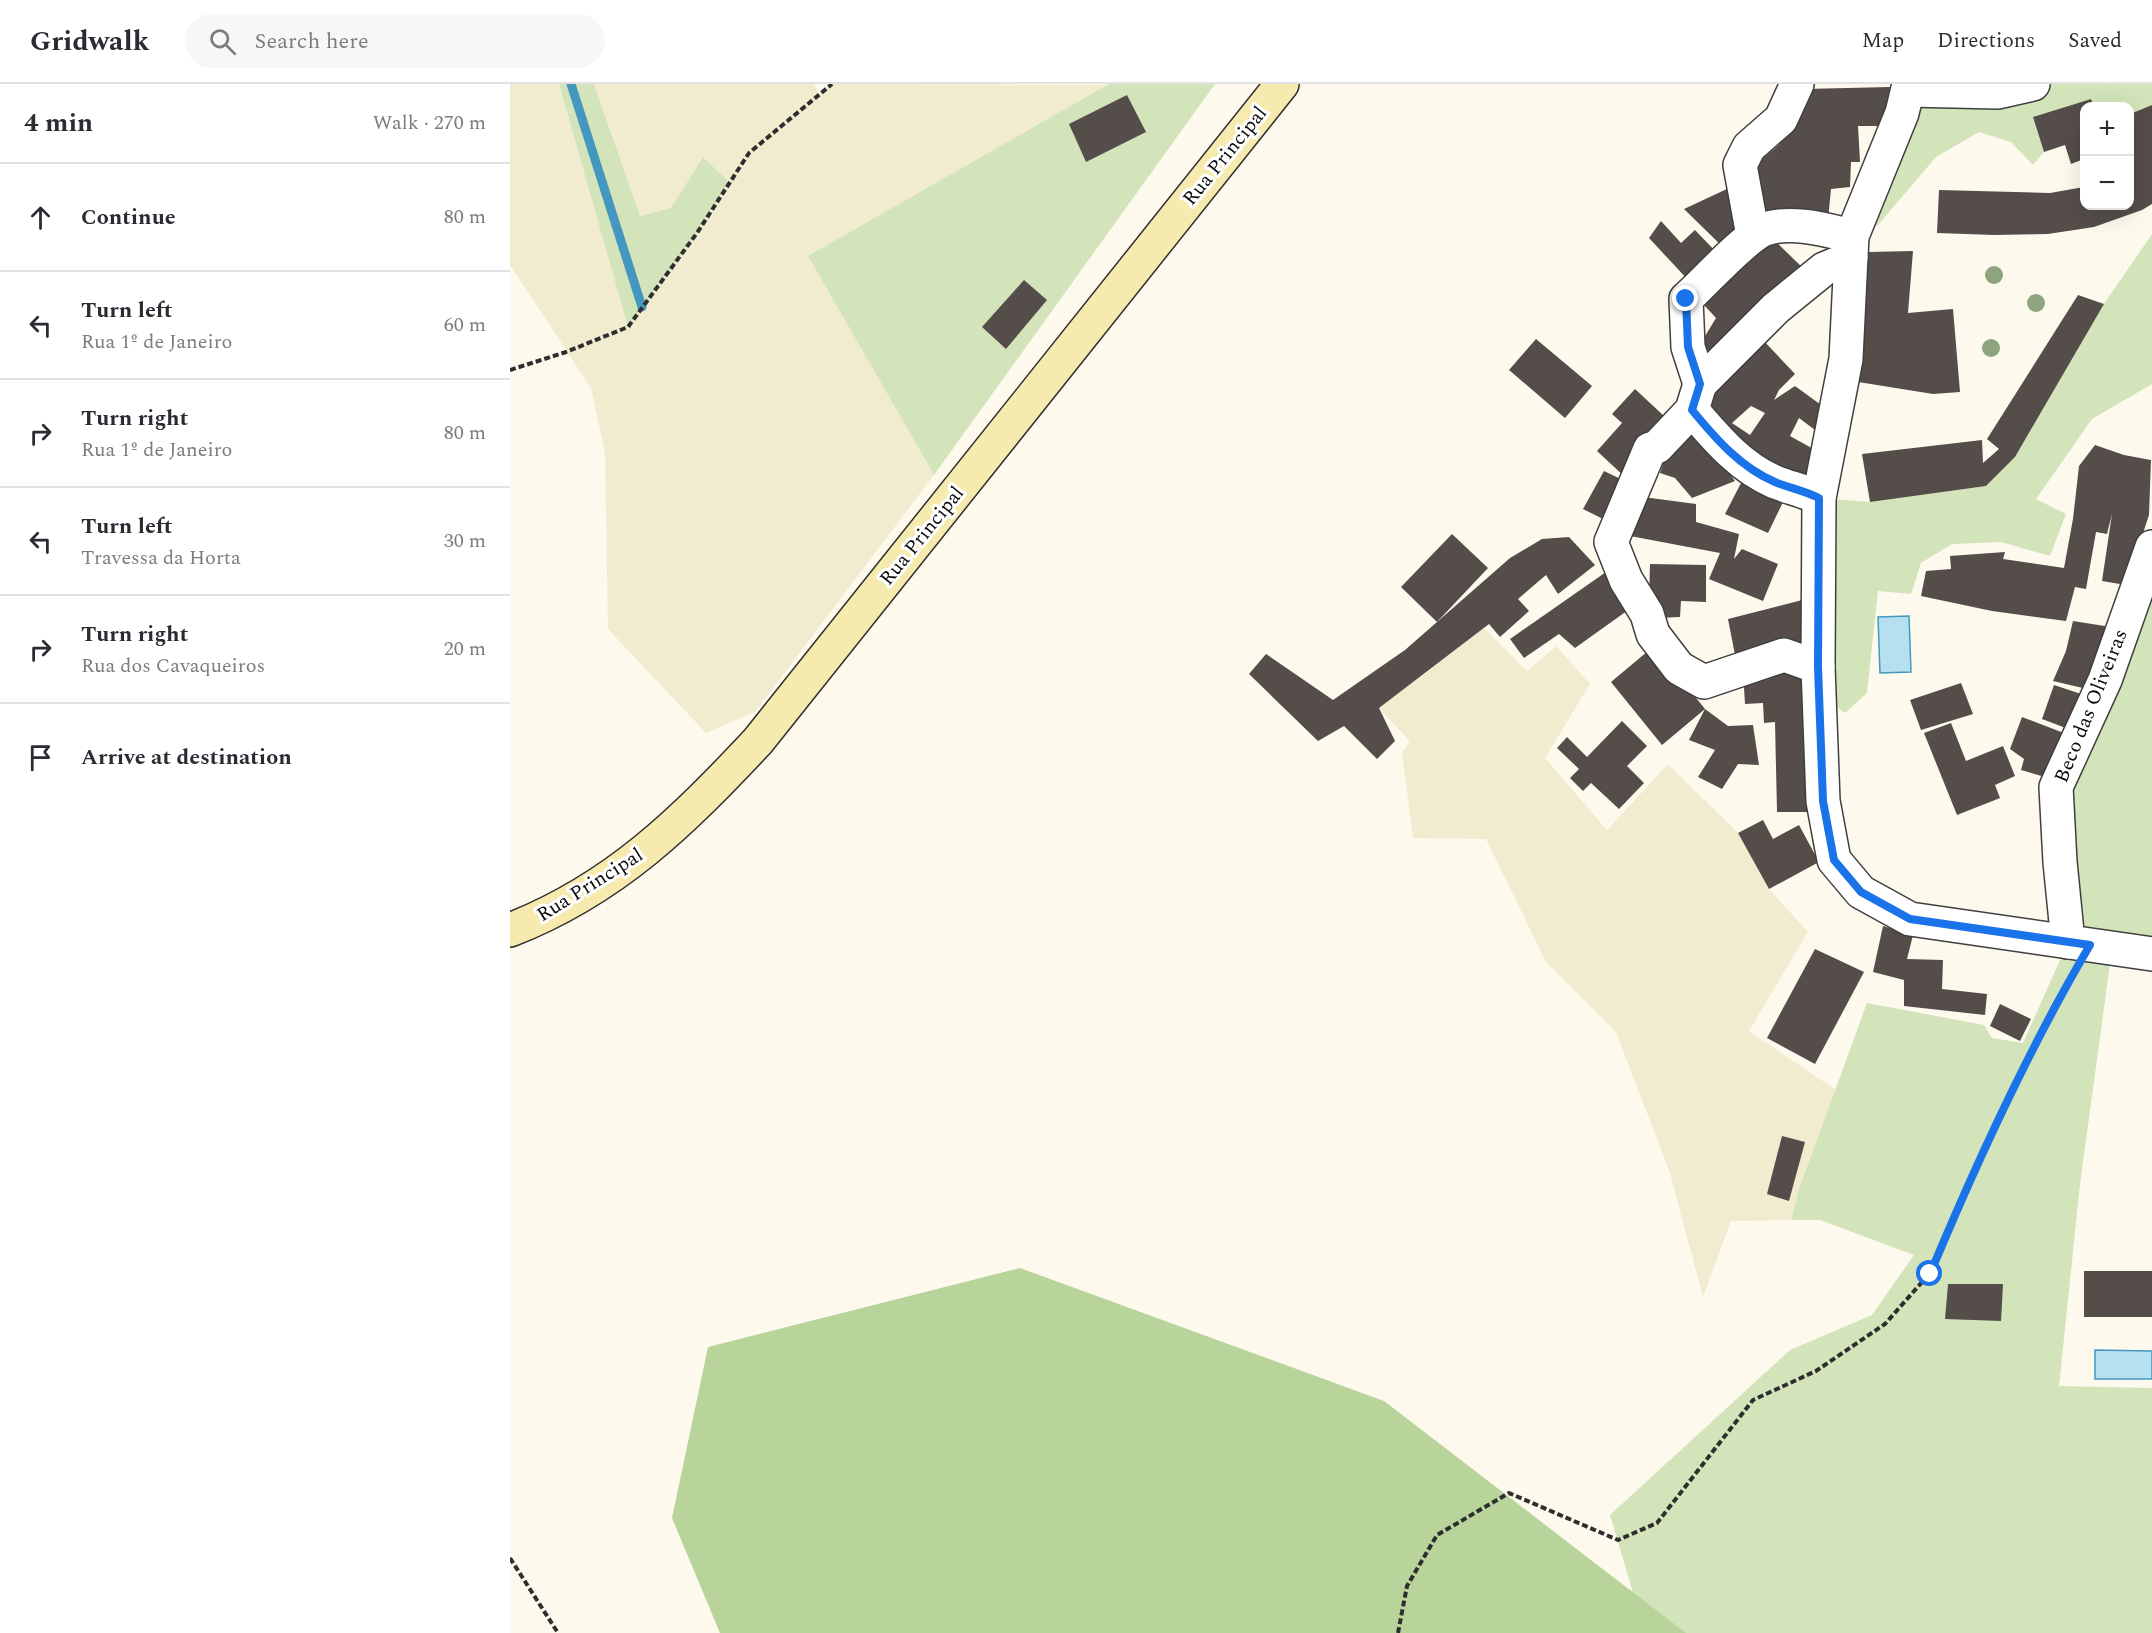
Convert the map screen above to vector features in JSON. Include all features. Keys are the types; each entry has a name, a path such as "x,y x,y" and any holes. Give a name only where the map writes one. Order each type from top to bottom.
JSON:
{"street":[{"name":"Rua Principal","path":"510,930 571,901 647,851 685,816 758,741 1282,84"},
{"path":"1753,236 1740,165 1749,147 1780,120 1797,84"},
{"path":"2033,84 1998,92 1908,87 1902,113 1851,247 1846,359 1819,498 1818,667 1823,801 1834,860 1861,892 1910,919 2152,954"},
{"path":"1819,498 1775,482 1745,466 1715,438 1696,397 1688,347 1686,299 1753,236 1767,229 1804,226 1851,247"},
{"path":"1818,667 1784,655 1704,682 1679,668 1653,634 1647,614 1626,580 1611,542 1650,449 1657,447 1696,397 1776,308 1851,247"},
{"name":"Beco das Oliveiras","path":"2079,943 2060,862 2056,787 2105,680 2152,547"}],"path":[{"path":"510,370 566,352 628,327 697,233 749,153 832,84"},
{"path":"1398,1633 1407,1586 1437,1535 1509,1493 1618,1540 1657,1523 1753,1400 1816,1371 1885,1324 1930,1274 1975,1167 2053,1007 2079,943"},
{"path":"510,1558 558,1633"}],"shaded area":[{"path":"510,84 559,84 628,326 697,233 729,182 703,157 671,208 640,216 594,84 814,84 819,95 832,84 1110,85 808,256 934,475 755,712 706,733 608,629 605,453 591,388 510,265"},
{"path":"1484,628 1527,671 1556,646 1590,684 1545,758 1607,830 1668,764 1738,833 1769,889 1808,932 1749,1031 1836,1090 1791,1220 1731,1221 1703,1297 1670,1173 1616,1032 1546,962 1486,839 1413,838 1402,753 1410,741 1379,708"}],"green space":[{"path":"559,84 594,84 640,216 671,208 703,157 729,182 697,233 628,327"},
{"path":"1109,84 1215,84 934,475 808,256"},
{"path":"1909,84 2152,84 2152,105 2134,112 2134,102 2092,102 2091,99 2033,117 2044,152 2033,165 2011,142 1979,132 1936,157 1878,225 1852,236"},
{"path":"2152,234 2152,384 2092,419 2036,499 2066,514 2050,556 2001,542 1952,544 1921,563 1911,594 1878,591 1867,693 1845,713 1819,693 1819,498 1870,502 1986,486 2015,457 2104,304"},
{"path":"2152,547 2152,954 2112,949 2080,1184 2059,1386 2152,1388 2152,1633 1645,1633 1610,1515 1790,1350 1872,1315 1914,1255 1820,1220 1791,1220 1799,1189 1867,1003 1984,1025 1992,1038 2023,1043 2068,942 2056,787"},
{"path":"1020,1268 1384,1401 1686,1633 720,1633 672,1518 708,1347"}],"water":[{"path":"1909,616 1911,672 1880,673 1878,617"},
{"path":"2095,1350 2152,1351 2152,1379 2095,1379"}],"building":[{"path":"1890,87 1882,126 1858,126 1860,162 1851,162 1850,187 1831,189 1828,220 1758,224 1750,169 1779,145 1804,89"},
{"path":"1127,95 1146,132 1086,162 1069,124"},
{"path":"2080,102 2080,161 2071,164 2065,145 2044,152 2033,117"},
{"path":"2152,105 2152,204 2142,210 2094,227 2048,234 1937,233 1939,190 2050,193 2080,188 2080,210 2134,210 2134,112"},
{"path":"1729,188 1751,228 1726,250 1684,209"},
{"path":"1661,221 1681,243 1695,230 1718,254 1689,281 1649,238"},
{"path":"1772,238 1805,270 1719,363 1699,346 1716,318 1704,305"},
{"path":"1913,251 1908,313 1953,309 1960,392 1933,394 1852,381 1862,317 1868,252"},
{"path":"1024,280 1047,300 1006,349 982,327"},
{"path":"2078,295 2104,304 2015,457 1986,486 1870,502 1862,454 1982,440 1983,463 1999,449 1987,439"},
{"path":"1536,339 1592,386 1565,418 1509,370"},
{"path":"1762,339 1795,374 1779,390 1774,400 1795,386 1828,410 1819,433 1799,418 1790,436 1817,451 1808,479 1766,468 1703,408 1709,397 1725,383 1716,373","holes":["1751,406 1765,413 1750,435 1732,423"]},
{"path":"1635,389 1664,416 1641,441 1625,477 1597,451 1622,423 1612,414"},
{"path":"1688,426 1708,444 1735,481 1692,498 1675,478 1660,473 1668,448"},
{"path":"2095,445 2124,455 2151,460 2149,515 2126,585 2102,581 2112,514 2107,534 2096,532 2086,589 2075,587 2066,621 1992,611 1921,596 1926,571 1951,569 1950,556 2005,552 2003,559 2064,568 2079,466"},
{"path":"1604,471 1627,482 1605,520 1583,509"},
{"path":"1741,483 1784,500 1768,533 1725,514"},
{"path":"1643,497 1696,504 1696,522 1739,534 1734,559 1742,549 1778,564 1763,601 1709,579 1720,553 1630,536"},
{"path":"1452,534 1488,568 1437,622 1401,587"},
{"path":"1569,537 1595,565 1558,594 1546,575 1518,599 1529,611 1500,637 1489,624 1379,708 1395,741 1377,759 1344,726 1318,741 1249,674 1266,654 1333,700 1405,650 1510,558 1542,539"},
{"path":"1650,564 1706,565 1706,602 1681,601 1680,617 1657,618 1649,600"},
{"path":"1606,572 1631,608 1575,648 1559,634 1524,658 1510,639"},
{"path":"1810,598 1808,645 1736,660 1728,619"},
{"path":"2073,621 2111,627 2087,689 2053,681 2066,651"},
{"path":"1654,646 1705,709 1662,745 1611,682"},
{"path":"1797,670 1810,703 1813,812 1777,812 1775,722 1764,723 1763,703 1745,704 1743,672"},
{"path":"1961,683 1973,714 1921,730 1910,700"},
{"path":"2054,685 2084,695 2071,730 2042,719"},
{"path":"1705,709 1728,726 1753,725 1759,765 1738,764 1722,789 1698,777 1715,750 1689,740"},
{"path":"2022,717 2069,735 2060,759 2051,758 2045,777 2021,770 2024,759 2010,749"},
{"path":"1622,721 1647,746 1627,766 1644,783 1619,809 1591,783 1583,791 1570,778 1579,769 1557,748 1567,737 1587,757"},
{"path":"1951,723 1966,761 2003,746 2015,776 1995,785 2000,798 1957,815 1924,733"},
{"path":"1763,820 1773,839 1799,825 1819,862 1769,889 1738,833"},
{"path":"1883,926 1913,935 1907,959 1943,960 1942,989 1987,994 1985,1015 1904,1006 1904,980 1873,972"},
{"path":"1815,949 1864,972 1815,1064 1767,1038"},
{"path":"2000,1004 2031,1019 2020,1041 1990,1026"},
{"path":"1782,1136 1805,1142 1789,1201 1767,1194"},
{"path":"2084,1271 2152,1271 2152,1317 2084,1317"},
{"path":"1948,1284 2003,1284 2001,1321 1945,1319"}],"waterway":[{"path":"571,84 642,307"}],"route":[{"path":"1686,299 1688,347 1700,384 1692,410 1715,438 1745,466 1775,482 1819,498 1818,667 1823,801 1834,860 1861,892 1910,919 2090,945 2053,1007 1970,1178 1930,1274"}]}
